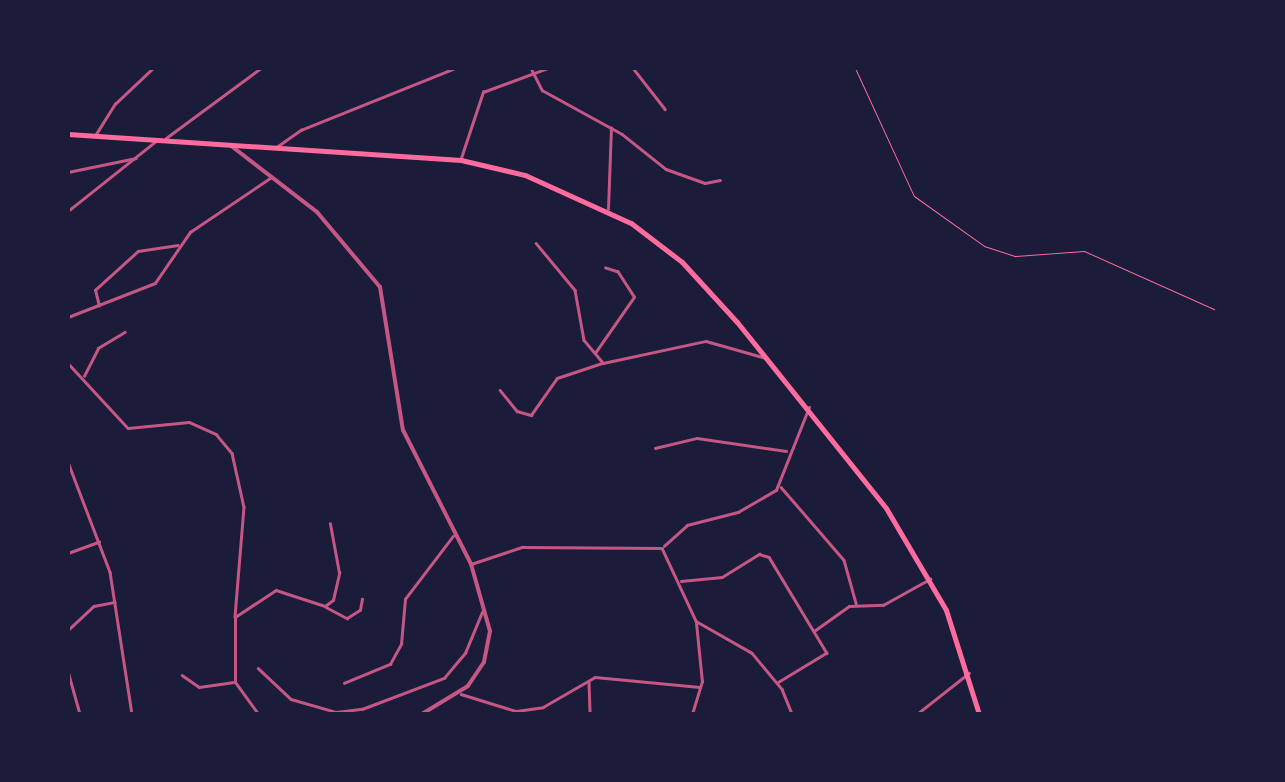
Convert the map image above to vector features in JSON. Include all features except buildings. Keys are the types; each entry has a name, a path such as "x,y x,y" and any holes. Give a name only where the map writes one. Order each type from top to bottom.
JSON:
{"highway":[{"path":"68,134 461,160 524,175 608,210 682,262 809,408 930,578 969,673 979,714"}],"street":[{"path":"95,136 115,104 154,68"},
{"path":"68,211 261,68"},
{"path":"275,148 300,130 455,68"},
{"path":"461,160 483,92 532,70 548,68"},
{"path":"633,68 665,109"},
{"path":"532,70 548,94 612,128 673,173 705,184 720,180"},
{"path":"608,210 612,128"},
{"path":"230,144 331,224 380,287 403,430 453,536 471,564 485,601 489,646 462,694 422,714"},
{"path":"68,172 138,158"},
{"path":"68,316 155,283 178,245 270,178"},
{"path":"536,244 576,290 582,333 603,363"},
{"path":"100,307 95,290 142,248 178,245"},
{"path":"594,354 634,297 618,272 606,268"},
{"path":"84,377 98,348 125,332"},
{"path":"500,390 518,411 531,416 557,378 603,363 706,342 768,358"},
{"path":"68,363 128,428 188,422 216,434 232,452 244,506 235,617 235,682 258,714"},
{"path":"471,564 522,548 662,548 687,525 738,512 780,486 788,451 809,408"},
{"path":"654,448 697,438 788,451"},
{"path":"68,462 101,542 115,602 132,714"},
{"path":"780,486 844,560 856,604"},
{"path":"325,606 339,584 330,524"},
{"path":"344,683 375,675 390,664 402,644 405,599 453,536"},
{"path":"68,553 101,542"},
{"path":"662,548 681,581 696,621 700,688 692,714"},
{"path":"681,581 722,577 764,554 814,632 826,658 777,683"},
{"path":"814,632 856,604 883,606 930,578"},
{"path":"235,617 276,590 348,618 360,610 362,599"},
{"path":"258,668 291,699 336,712 362,708 444,678 471,642 485,601"},
{"path":"68,630 94,606 115,602"},
{"path":"696,621 738,641 777,683 792,714"},
{"path":"68,671 80,714"},
{"path":"917,714 969,673"},
{"path":"182,675 200,687 235,682"},
{"path":"462,694 496,709 524,711 588,680 700,688"},
{"path":"588,680 590,714"}],"path":[{"path":"855,68 914,196 984,246 1015,256 1084,250 1218,310"}]}
